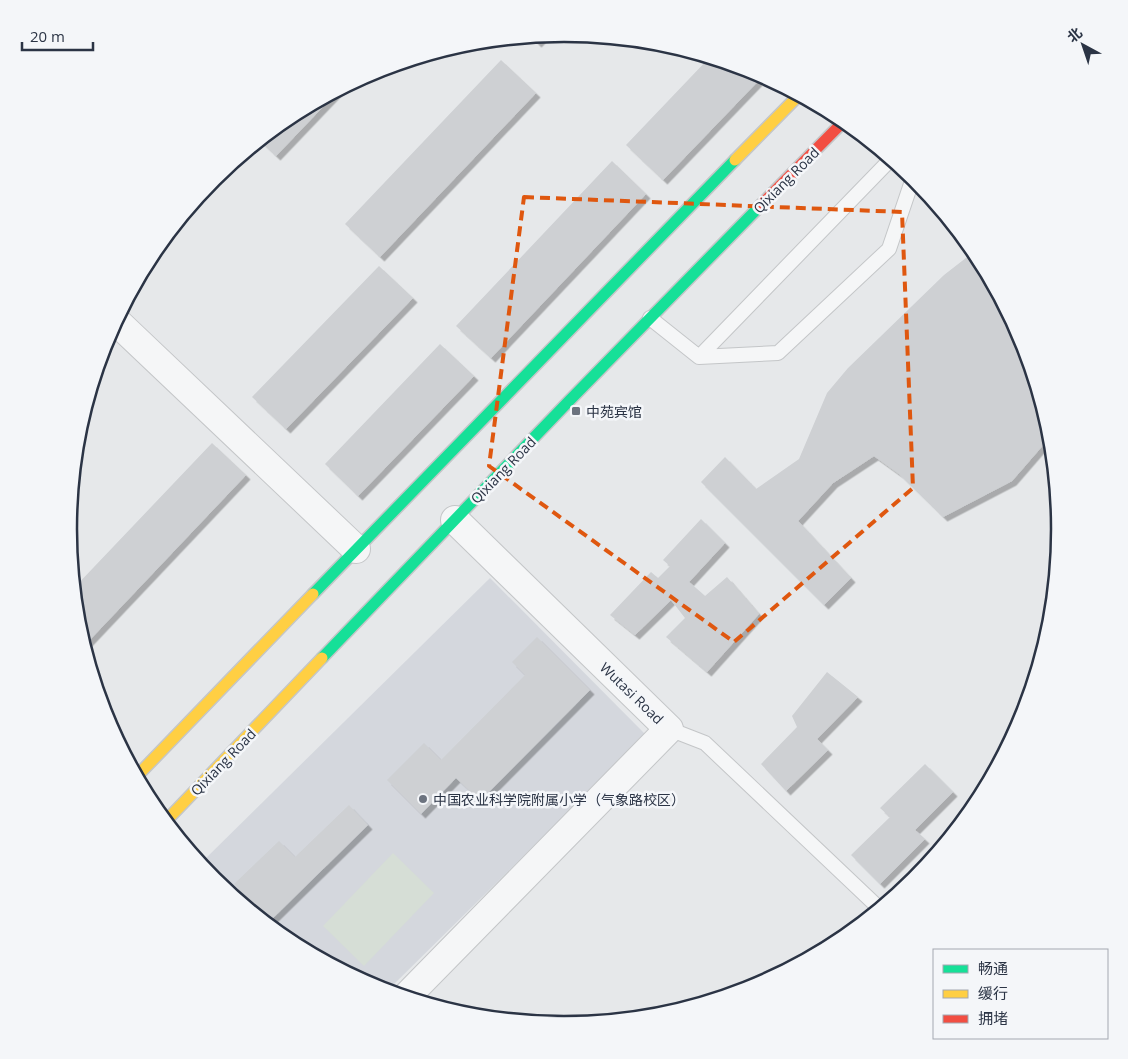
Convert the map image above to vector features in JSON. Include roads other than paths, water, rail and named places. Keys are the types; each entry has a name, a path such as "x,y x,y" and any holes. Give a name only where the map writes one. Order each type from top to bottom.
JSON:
{"street":[{"path":"141,771 794,101"},
{"name":"Qixiang Road","path":"171,816 650,318 838,127"},
{"path":"122,326 356,549"},
{"name":"Wutasi Road","path":"411,992 669,729 455,520"}],"lane":[{"path":"699,357 886,164"},
{"path":"650,318 699,357 778,353 890,249 910,187"},
{"path":"669,729 706,743 875,904"}],"place":[{"name":"中苑宾馆","path":"576,411"},
{"name":"中国农业科学院附属小学（气象路校区）","path":"423,799"}]}
